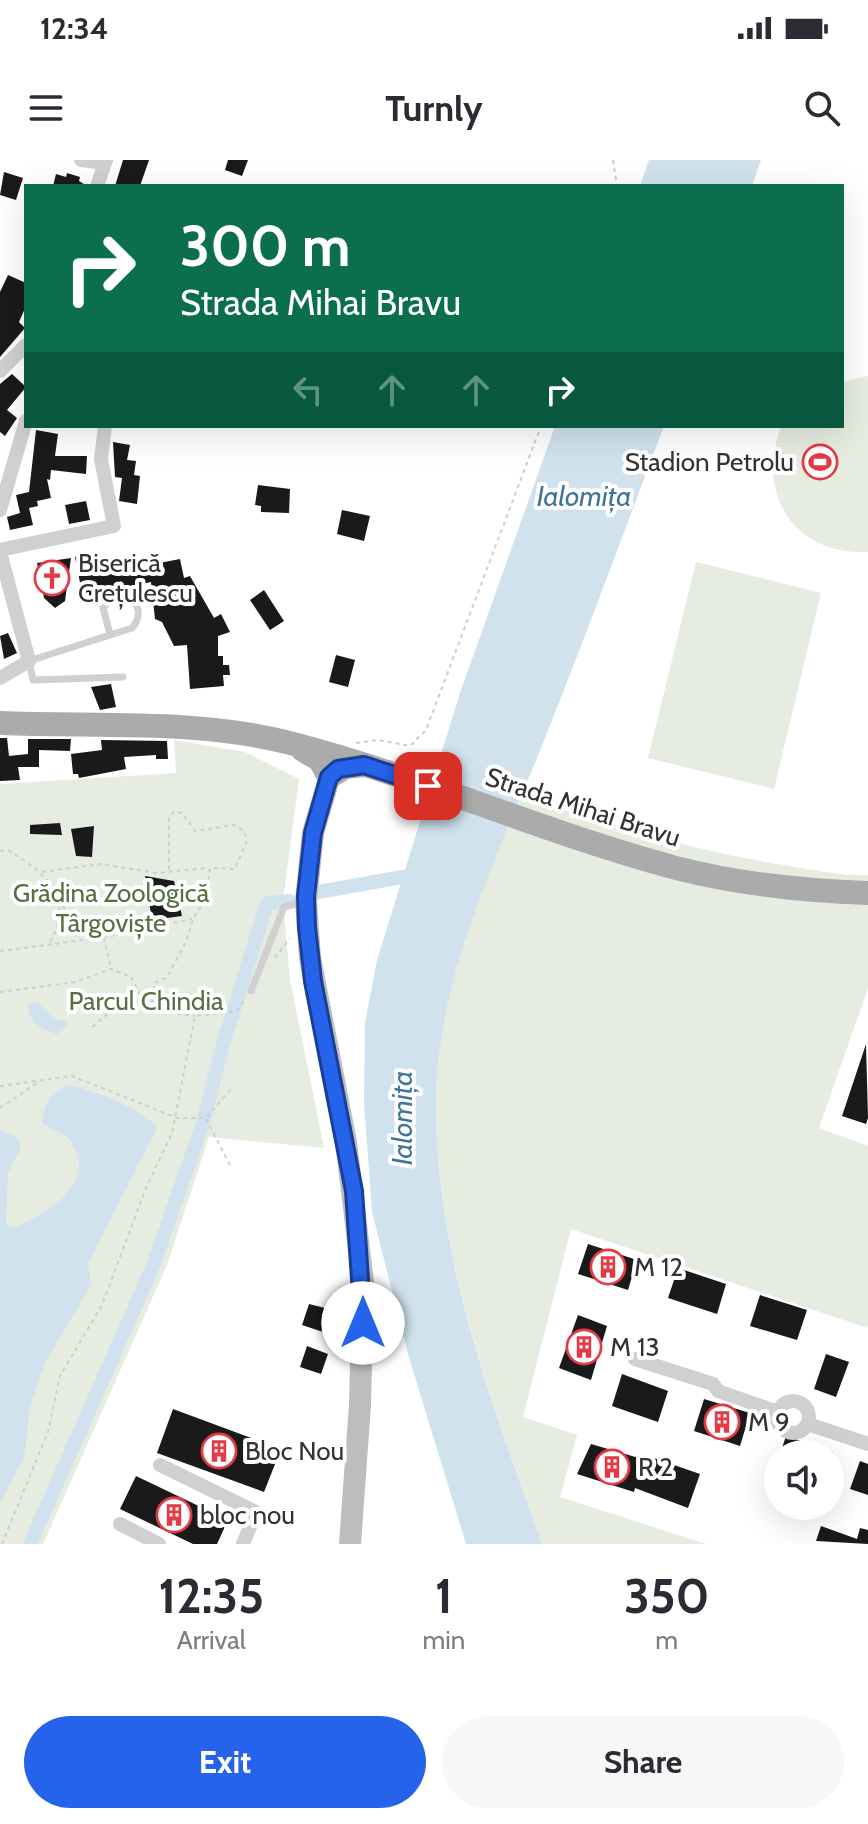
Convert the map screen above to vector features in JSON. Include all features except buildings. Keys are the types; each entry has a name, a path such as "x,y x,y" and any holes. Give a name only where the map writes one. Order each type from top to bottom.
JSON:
{"main road":[{"name":"Strada Mihai Bravu","path":"0,723 204,730 290,743 332,767 364,765 574,836 707,875 782,887 868,893"},
{"path":"332,767 313,833 306,901 313,981 354,1191 363,1282 350,1544"}],"street":[{"path":"81,160 106,162 98,184"},
{"path":"0,371 24,347"},
{"path":"0,510 24,428"},
{"path":"0,678 29,661 0,551 114,526 101,459 105,428"},
{"path":"635,1359 713,1384 718,1391 778,1412"},
{"path":"788,1402 798,1402 809,1413 808,1424 800,1431 790,1433 781,1427 778,1412 788,1402"},
{"path":"808,1424 868,1444"},
{"path":"160,1465 256,1512 243,1544"},
{"path":"120,1524 159,1544"}],"lane":[{"path":"110,634 103,608 113,597 128,596 138,607 137,622 132,628 29,661 33,680 123,677"},
{"path":"251,991 284,907 306,901"}],"path":[{"path":"613,160 617,184"},
{"path":"332,767 366,741 410,746 426,730 540,428"},
{"path":"42,872 101,864 169,873 210,868 235,869 247,840 244,831 234,825 195,831 182,813 174,811 169,818 169,873"},
{"path":"0,851 8,850 42,872 61,906 59,927 49,945"},
{"path":"156,1001 154,983 167,977 173,967 193,919 206,899 210,868"},
{"path":"61,906 101,925 111,969"},
{"path":"0,951 106,937 193,919"},
{"path":"0,992 75,982 111,969 131,977 143,1000"},
{"path":"90,1029 112,1010 143,1000 156,1001 171,1013 195,1016 237,1011"},
{"path":"2,1544 48,1432 60,1376 102,1305 177,1118 195,1016"},
{"path":"0,1086 72,1076 177,1118 206,1118 232,1088"},
{"path":"0,1108 38,1083"},
{"path":"206,1118 230,1165"}],"green space":[{"name":"Stadion Petrolu","path":"868,376 868,552 842,550 819,543 801,531 787,516 778,497 774,475 774,451 780,428 844,428 844,382"},
{"path":"696,562 821,593 774,789 648,758"},
{"name":"Parcul Chindia","path":"174,740 245,752 299,779 283,901 290,980 324,1148 209,1137 167,1265 43,1544 0,1544 0,784 176,773"},
{"path":"522,796 621,827 721,853 848,875 868,875 868,988 819,1128 868,1146 868,1328 571,1229 523,1417 577,1435 560,1497 706,1544 542,1544 496,1413 457,1278 444,1209 437,1140 437,1071 447,1001 461,948"}],"water":[{"path":"649,160 761,160 753,184 641,184"},
{"name":"Ialomița","path":"554,428 663,428 472,920 446,1011 439,1057 436,1105 439,1162 456,1274 486,1383 542,1544 466,1544 408,1354 372,1212 364,1102 365,1023 377,960 460,693"},
{"path":"28,1003 39,1003 57,1020 65,1021 67,1027 57,1034 40,1027 30,1015"},
{"path":"68,1085 116,1101 141,1114 157,1128 88,1264 91,1285 44,1365 30,1407 24,1458 0,1503 0,1131 19,1138 20,1149 8,1173 6,1225 13,1228 54,1205 66,1194 79,1169 77,1154 69,1139 42,1123 49,1100"}],"waterway":[{"path":"313,893 419,874"},
{"path":"30,1544 153,1266 203,1123 223,1044 267,903 290,901"}],"place":[{"name":"Stadion Petrolu","path":"820,462"},
{"name":"Biserică Crețulescu","path":"52,578"},
{"name":"M 12","path":"608,1267"},
{"name":"M 13","path":"584,1347"},
{"name":"M 9","path":"722,1422"},
{"name":"Bloc Nou","path":"219,1451"},
{"name":"R 2","path":"612,1467"},
{"name":"bloc nou","path":"174,1515"}],"route":[{"path":"363,1323 363,1282 354,1191 313,981 308,940 308,867 325,786 338,769 364,765 428,786"}],"park label":[{"name":"Grădina Zoologică Târgoviște","path":"111,908"}]}
